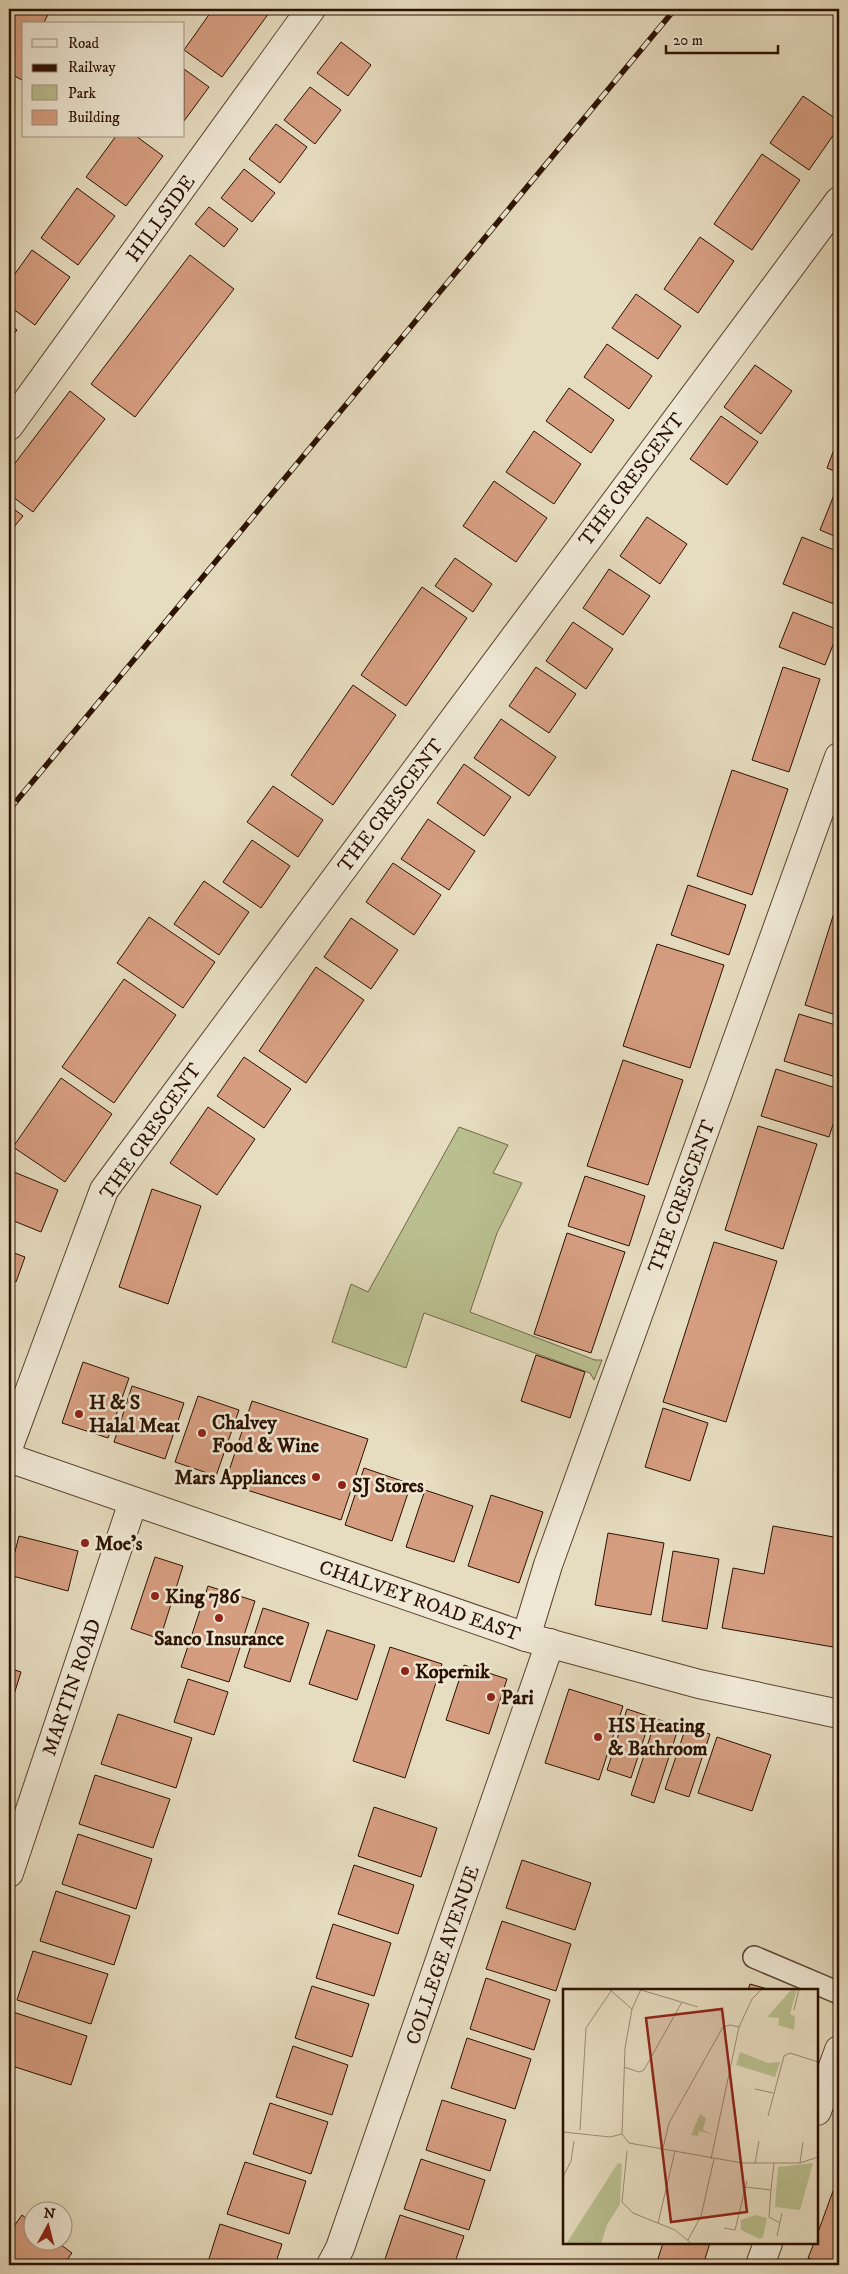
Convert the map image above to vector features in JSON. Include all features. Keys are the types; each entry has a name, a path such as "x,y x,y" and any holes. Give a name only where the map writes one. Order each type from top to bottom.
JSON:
{"street":[{"name":"HILLSIDE","path":"9,426 311,9"},
{"name":"THE CRESCENT","path":"9,1446 104,1190 839,201"},
{"name":"THE CRESCENT","path":"538,1640 551,1555 839,757"},
{"name":"CHALVEY ROAD EAST","path":"9,1458 538,1640 699,1684 839,1714"},
{"name":"MARTIN ROAD","path":"9,1873 133,1502"},
{"name":"COLLEGE AVENUE","path":"331,2265 340,2248 538,1640"},
{"path":"818,2108 839,2050"},
{"path":"760,2265 768,2244"}],"lane":[{"path":"754,1957 839,1993"}],"green space":[{"path":"459,1127 508,1145 493,1173 522,1183 497,1233 470,1312 595,1360 602,1360 594,1380 590,1373 424,1313 406,1368 332,1342 351,1284 368,1292"}],"building":[{"path":"9,9 51,9 44,22 22,22 22,80 9,73"},
{"path":"213,9 272,9 222,77 185,51"},
{"path":"341,42 371,65 348,96 317,73"},
{"path":"185,70 209,87 185,120"},
{"path":"310,87 341,110 315,144 284,120"},
{"path":"803,96 839,121 839,127 809,170 770,143"},
{"path":"276,124 307,147 280,183 249,159"},
{"path":"115,138 139,138 163,156 126,206 86,177"},
{"path":"762,154 800,180 752,250 714,224"},
{"path":"244,169 275,193 252,222 221,198"},
{"path":"77,188 115,216 78,265 41,238"},
{"path":"209,207 238,229 224,247 195,224"},
{"path":"700,237 734,261 698,313 664,289"},
{"path":"32,250 70,277 35,325 9,306 9,282"},
{"path":"190,255 234,289 135,417 91,384"},
{"path":"636,294 681,326 658,359 612,328"},
{"path":"9,324 17,330 9,341"},
{"path":"607,344 652,376 629,409 584,377"},
{"path":"755,365 792,391 761,434 724,407"},
{"path":"569,388 614,420 591,453 546,421"},
{"path":"70,391 105,419 33,512 9,494 9,471"},
{"path":"721,416 758,442 727,485 690,459"},
{"path":"534,431 581,464 554,504 506,472"},
{"path":"839,436 839,473 827,468"},
{"path":"494,481 547,518 516,562 463,526"},
{"path":"839,486 839,538 820,530"},
{"path":"9,505 23,516 9,533"},
{"path":"647,517 687,544 660,584 620,556"},
{"path":"802,537 839,552 839,606 783,584"},
{"path":"455,558 492,584 473,612 435,586"},
{"path":"609,569 650,596 623,635 583,608"},
{"path":"422,587 467,618 406,706 361,675"},
{"path":"793,612 839,630 825,665 779,647"},
{"path":"573,622 613,649 586,689 546,661"},
{"path":"536,667 576,694 549,733 509,706"},
{"path":"783,667 820,679 789,772 752,760"},
{"path":"353,685 396,715 333,805 291,775"},
{"path":"501,719 556,757 529,796 474,758"},
{"path":"464,764 511,797 484,836 437,803"},
{"path":"732,770 788,789 752,895 697,876"},
{"path":"273,786 323,820 298,857 247,822"},
{"path":"428,819 475,851 449,890 401,859"},
{"path":"252,840 290,866 261,908 223,882"},
{"path":"393,863 441,895 414,935 366,902"},
{"path":"204,881 249,912 219,955 174,924"},
{"path":"688,885 746,905 729,955 671,935"},
{"path":"839,897 839,1016 805,1005"},
{"path":"149,917 215,962 183,1008 117,963"},
{"path":"351,918 398,950 371,989 324,957"},
{"path":"657,944 724,965 690,1068 623,1046"},
{"path":"316,967 364,1000 306,1083 259,1051"},
{"path":"124,979 176,1015 114,1103 62,1067"},
{"path":"799,1014 839,1026 839,1078 784,1061"},
{"path":"244,1057 291,1089 264,1128 217,1096"},
{"path":"623,1060 683,1080 648,1185 587,1166"},
{"path":"776,1069 839,1089 839,1106 829,1137 761,1116"},
{"path":"61,1078 112,1114 65,1182 13,1147"},
{"path":"208,1107 255,1139 217,1195 170,1163"},
{"path":"758,1126 817,1144 783,1249 725,1230"},
{"path":"9,1170 58,1190 41,1232 9,1219"},
{"path":"585,1176 645,1196 629,1246 568,1226"},
{"path":"152,1189 201,1206 168,1304 119,1287"},
{"path":"567,1233 625,1252 591,1353 534,1334"},
{"path":"714,1242 777,1261 726,1422 663,1402"},
{"path":"9,1251 25,1257 16,1282 9,1279"},
{"path":"9,1347 15,1350 9,1368"},
{"path":"536,1355 585,1372 570,1418 521,1401"},
{"path":"83,1362 129,1378 108,1438 62,1423"},
{"path":"132,1386 184,1403 165,1459 114,1442"},
{"path":"198,1396 239,1410 216,1476 175,1462"},
{"path":"252,1401 368,1439 341,1520 225,1483"},
{"path":"663,1408 708,1423 690,1481 645,1467"},
{"path":"364,1468 411,1484 392,1541 345,1525"},
{"path":"425,1490 473,1506 454,1562 406,1547"},
{"path":"491,1495 543,1512 519,1583 468,1566"},
{"path":"773,1526 839,1538 839,1648 722,1628 733,1568 764,1574"},
{"path":"608,1533 664,1543 651,1615 595,1605"},
{"path":"19,1536 78,1551 68,1591 9,1575"},
{"path":"673,1551 719,1559 707,1629 662,1621"},
{"path":"155,1557 183,1566 160,1639 131,1629"},
{"path":"208,1586 255,1601 229,1682 181,1667"},
{"path":"263,1608 309,1623 290,1682 244,1667"},
{"path":"327,1630 375,1645 357,1700 309,1684"},
{"path":"390,1647 442,1664 405,1778 353,1761"},
{"path":"464,1665 507,1679 489,1734 446,1720"},
{"path":"9,1668 21,1672 11,1704 9,1703"},
{"path":"188,1679 228,1692 214,1735 174,1722"},
{"path":"569,1689 623,1706 599,1780 545,1763"},
{"path":"627,1709 651,1717 631,1778 607,1770"},
{"path":"118,1714 192,1738 176,1788 101,1764"},
{"path":"656,1719 679,1726 654,1803 631,1795"},
{"path":"686,1727 710,1734 689,1797 665,1789"},
{"path":"717,1737 771,1755 752,1811 698,1793"},
{"path":"95,1775 170,1799 153,1848 79,1824"},
{"path":"374,1807 437,1828 421,1877 358,1856"},
{"path":"78,1834 152,1859 136,1909 62,1884"},
{"path":"839,1835 839,1854 835,1853"},
{"path":"522,1860 591,1883 575,1930 506,1908"},
{"path":"354,1865 414,1885 398,1934 338,1914"},
{"path":"56,1891 130,1916 114,1965 40,1941"},
{"path":"502,1921 571,1944 556,1991 486,1969"},
{"path":"333,1924 391,1943 374,1996 316,1978"},
{"path":"33,1951 108,1974 91,2024 17,2000"},
{"path":"486,1978 550,2000 534,2050 470,2029"},
{"path":"750,1984 768,1989 748,1989"},
{"path":"312,1986 369,2004 352,2057 295,2038"},
{"path":"13,2012 87,2036 71,2085 9,2065 9,2025"},
{"path":"467,2038 531,2059 515,2109 451,2088"},
{"path":"293,2046 348,2065 332,2115 276,2097"},
{"path":"442,2100 506,2120 490,2171 426,2150"},
{"path":"270,2103 328,2122 311,2174 253,2154"},
{"path":"421,2159 485,2180 469,2230 404,2209"},
{"path":"245,2162 306,2181 289,2234 227,2214"},
{"path":"833,2191 839,2193 839,2265 828,2265 808,2258 814,2244 818,2244 818,2232"},
{"path":"22,2215 22,2252 72,2253 63,2265 9,2265 9,2233"},
{"path":"400,2215 464,2236 454,2265 383,2265"},
{"path":"220,2224 282,2244 275,2265 207,2265"},
{"path":"663,2244 710,2244 703,2265 656,2265"}],"railway":[{"path":"9,810 675,9"}],"place":[{"name":"H & S Halal Meat","path":"79,1414"},
{"name":"Chalvey Food & Wine","path":"202,1433"},
{"name":"Mars Appliances","path":"316,1477"},
{"name":"SJ Stores","path":"342,1485"},
{"name":"Moe's","path":"85,1543"},
{"name":"King 786","path":"155,1596"},
{"name":"Sanco Insurance","path":"219,1618"},
{"name":"Kopernik","path":"405,1671"},
{"name":"Pari","path":"491,1697"},
{"name":"HS Heating & Bathroom","path":"598,1737"}]}
